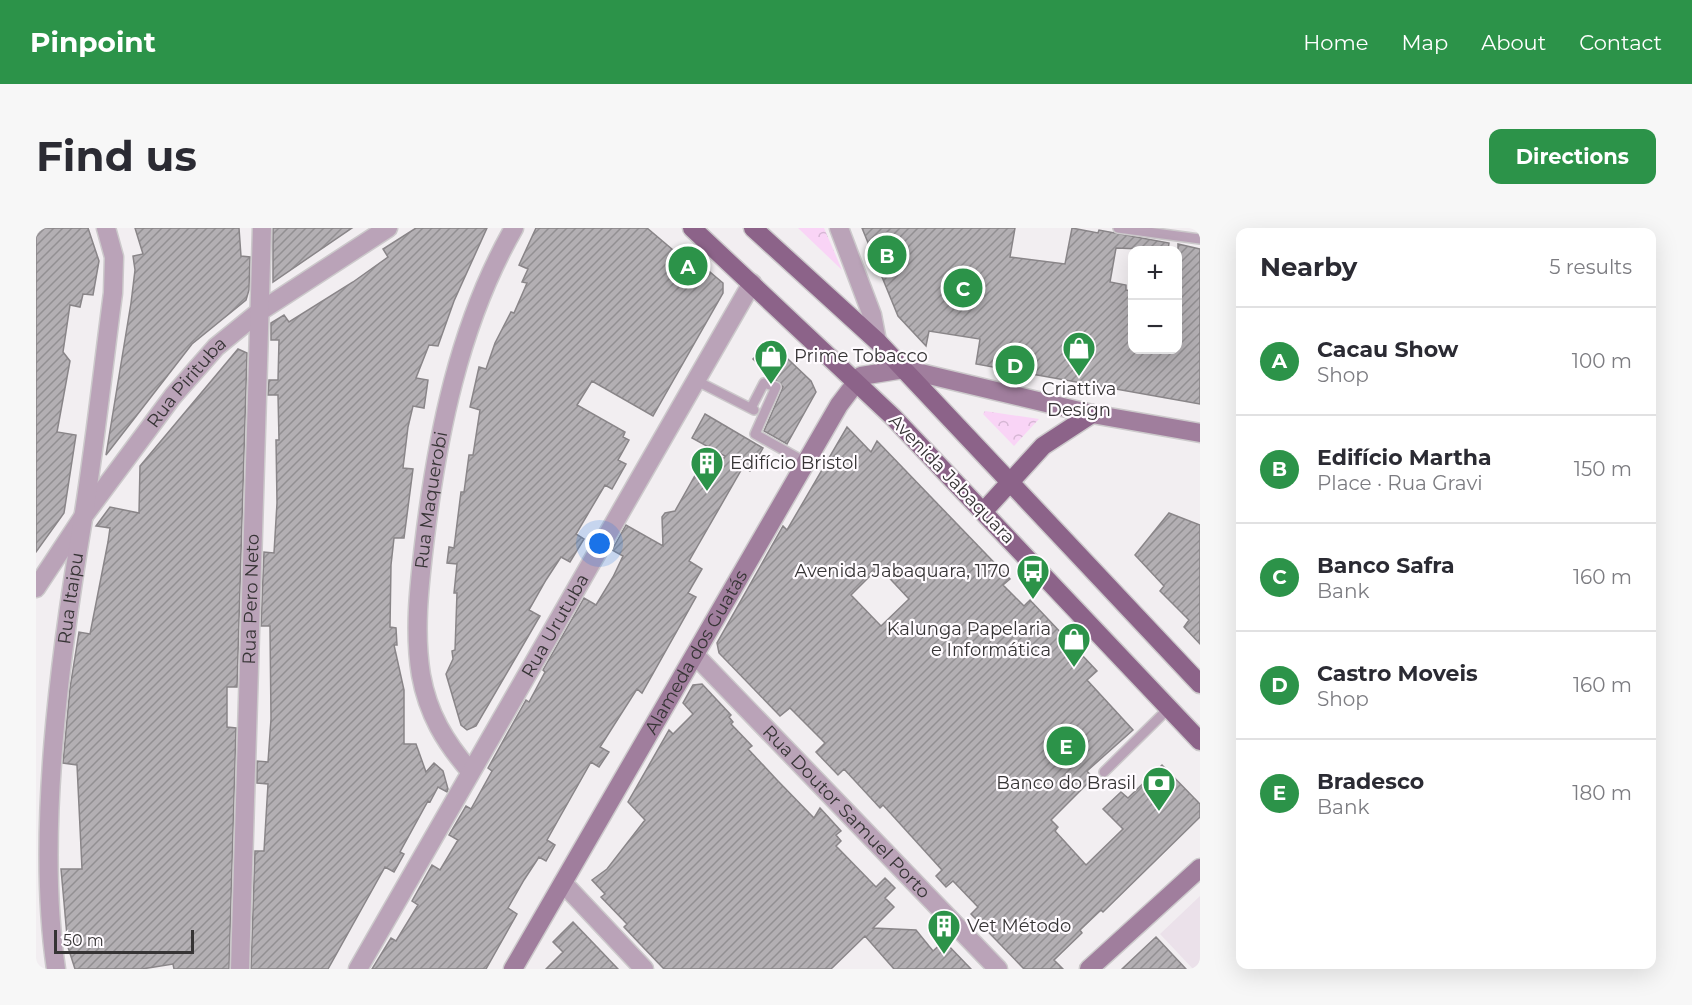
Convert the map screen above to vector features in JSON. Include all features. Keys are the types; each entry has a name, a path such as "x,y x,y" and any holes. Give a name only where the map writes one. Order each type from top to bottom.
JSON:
{"main road":[{"name":"Avenida Jabaquara","path":"692,228 856,380 1200,741"},
{"path":"753,228 877,341 1200,684"},
{"path":"983,512 1043,446 1092,414"}],"street":[{"name":"Rua Itaipu","path":"56,969 41,890 42,771 49,706 83,517 113,293 114,257 106,228"},
{"name":"Rua Pero Neto","path":"240,969 262,228"},
{"name":"Rua Pirituba","path":"36,588 83,517 195,369 238,327 388,228"},
{"name":"Rua Maquerobi","path":"470,771 440,734 429,705 418,649 418,603 427,525 453,380 477,307 514,228"},
{"path":"839,228 873,315 877,341"},
{"name":"Rua Urutuba","path":"358,969 694,380 752,283"},
{"path":"856,380 876,371 904,369 1092,414 1200,433"},
{"name":"Alameda dos Guatás","path":"513,969 805,462 856,380"},
{"name":"Rua Doutor Samuel Porto","path":"694,655 998,969"},
{"path":"1089,969 1200,868"},
{"path":"563,883 644,969"}],"lane":[{"path":"1118,228 1200,238"},
{"path":"694,380 763,414"},
{"path":"751,408 767,382 776,387 755,434 805,462"},
{"path":"1104,772 1169,708"}],"shaded area":[{"path":"1200,896 1200,969 1193,969 1160,934"}],"green space":[{"path":"798,228 824,228 842,270"},
{"path":"985,411 1039,419 1014,446 983,414"}],"building":[{"path":"36,228 88,228 99,261 93,295 83,294 80,307 70,305 63,352 70,361 57,432 76,435 64,513 36,552"},
{"path":"135,228 239,228 241,256 250,257 249,290 246,300 192,344 106,455 131,303 135,270 133,256 143,254"},
{"path":"273,228 352,228 273,282"},
{"path":"416,228 487,228 454,301 438,346 429,345 416,378 428,380 424,408 413,406 408,427 403,468 413,469 404,538 394,538 391,565 390,627 396,628 397,645 394,645 404,690 404,744 416,744 426,772 434,763 443,771 448,789 447,792 438,787 430,802 428,801 400,852 404,854 394,872 385,867 328,969 251,969 255,851 264,851 268,784 257,783 257,761 268,762 271,719 270,626 261,626 264,552 274,553 277,503 278,395 268,395 269,380 278,380 279,340 271,340 271,323 284,315 289,322 353,282 388,257 383,249"},
{"path":"536,228 647,228 679,255 684,250 723,283 723,293 653,416 592,381 577,405 625,432 623,437 629,440 618,460 626,464 612,489 605,485 576,534 584,539 570,562 561,557 546,580 529,610 540,616 476,726 467,730 461,725 446,674 453,659 452,651 455,650 457,593 454,593 457,564 447,563 449,547 454,548 461,492 464,492 469,455 473,455 480,410 470,407 479,367 486,369 495,343 511,312 514,313 527,283 522,282 528,269 519,265"},
{"path":"862,228 1015,228 1010,257 1065,264 1072,228 1098,233 1099,230 1169,243 1169,246 1116,248 1110,282 1126,285 1128,290 1128,354 1182,354 1182,246 1178,244 1200,249 1200,404 976,364 980,339 929,331 926,346 898,316"},
{"path":"770,342 811,381 816,392 787,444 764,431 783,387 753,359"},
{"path":"238,349 247,353 237,687 227,687 227,727 236,728 229,969 174,969 173,964 142,969 75,969 68,947 61,869 82,869 77,765 63,763 70,688 79,632 90,634 110,528 96,526 110,507 139,513 140,466"},
{"path":"705,414 763,448 750,471 743,467 689,561 702,569 688,593 696,597 642,693 637,689 600,747 609,752 599,767 591,762 547,840 555,845 546,861 539,857 508,908 517,914 486,969 372,969 391,938 396,941 418,905 412,901 432,865 440,870 458,840 449,835 466,806 471,809 492,771 488,768 526,700 529,702 545,672 543,670 584,598 596,605 613,577 623,556 612,550 626,525 663,546 662,517 665,513 675,511 697,472 711,480 725,456 692,438"},
{"path":"847,427 871,452 877,441 1010,579 1003,585 1024,606 1030,600 1097,671 1087,680 1133,730 1087,771 1093,778 1051,820 1058,827 1055,831 1086,865 1123,829 1103,809 1121,792 1128,798 1162,765 1200,804 1200,817 1103,912 1101,910 1080,930 1082,933 1054,960 1063,969 1024,969 971,914 978,907 953,881 946,887 936,876 942,870 883,805 880,808 844,769 838,775 816,752 825,743 790,708 780,716 719,653 717,643 783,526 787,530","holes":["879,567 909,599 881,626 851,595"]},
{"path":"1169,513 1200,525 1200,644 1184,627 1189,620 1160,591 1164,586 1135,555"},
{"path":"702,684 731,715 729,717 733,722 731,724 752,746 748,749 777,780 814,818 820,808 841,831 836,835 841,841 836,846 876,887 885,878 895,888 885,898 894,907 873,928 916,930 933,951 944,941 971,969 894,969 865,936 831,969 664,969 624,927 627,924 601,897 605,894 592,880 607,869 645,820 628,802 669,730 673,734 693,714 683,703 693,685"},
{"path":"573,922 618,969 546,969 563,952 553,942"},
{"path":"1156,937 1186,969 1122,969 1140,952"}],"place":[{"name":"Edifício Martha","path":"887,255"},
{"name":"Cacau Show","path":"688,266"},
{"name":"Banco Safra","path":"963,288"},
{"name":"Castro Moveis","path":"1015,365"},
{"name":"Criattiva Design","path":"1079,377"},
{"name":"Prime Tobacco","path":"771,385"},
{"name":"Edifício Bristol","path":"707,492"},
{"name":"Avenida Jabaquara, 1170","path":"1033,600"},
{"name":"Kalunga Papelaria e Informática","path":"1074,668"},
{"name":"Bradesco","path":"1066,746"},
{"name":"Banco do Brasil","path":"1159,812"},
{"name":"Vet Método","path":"944,955"}]}
